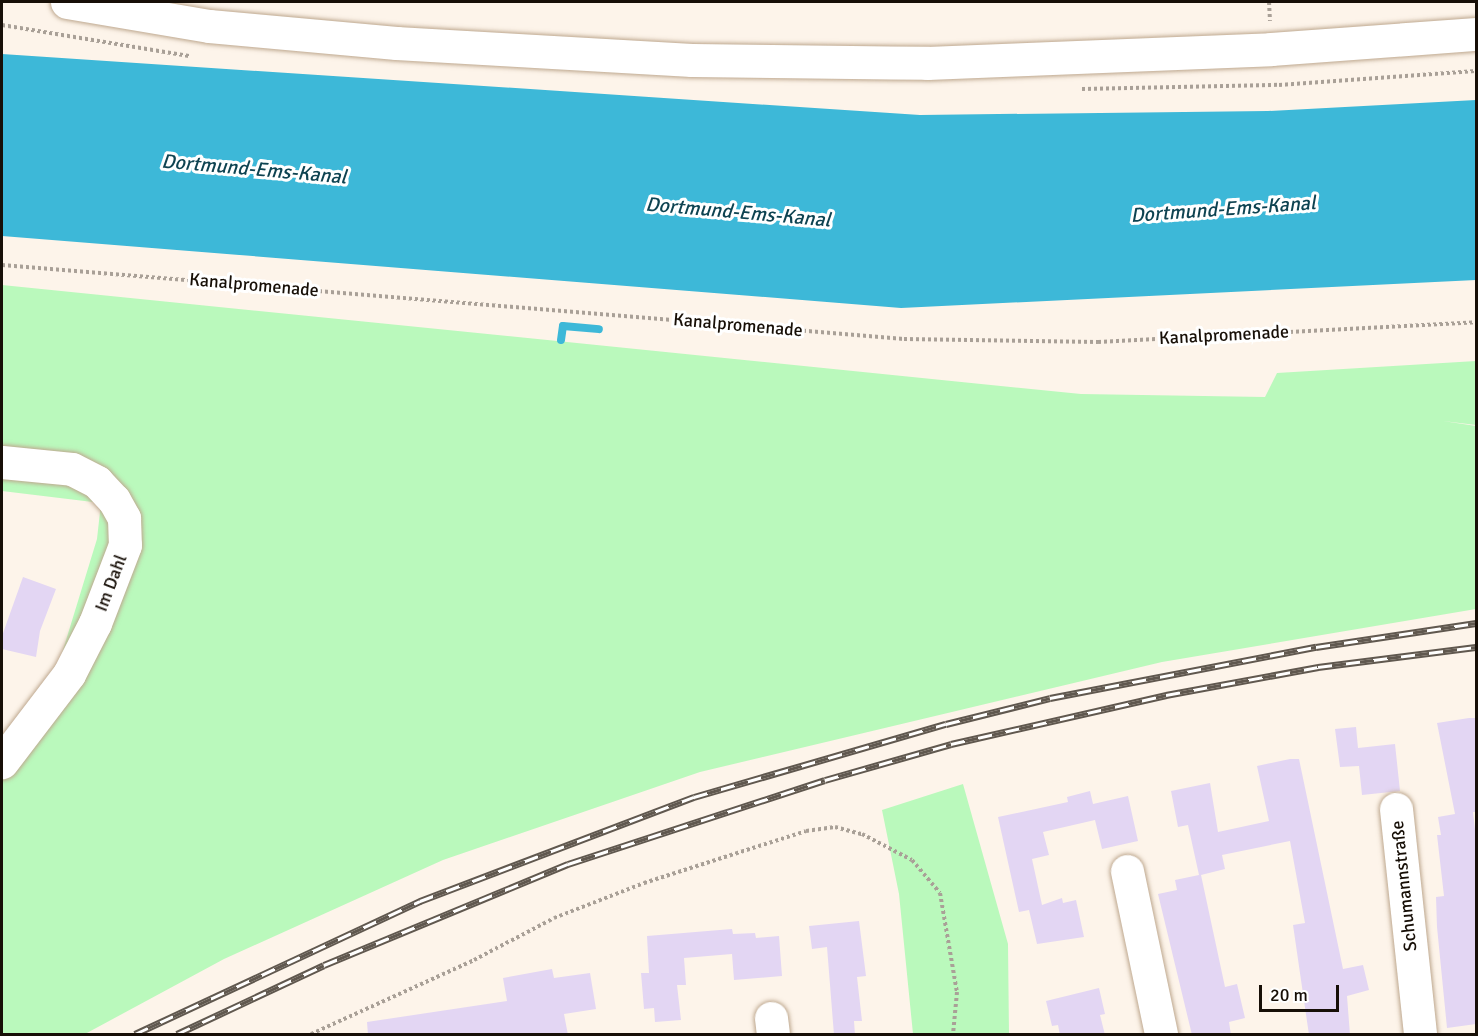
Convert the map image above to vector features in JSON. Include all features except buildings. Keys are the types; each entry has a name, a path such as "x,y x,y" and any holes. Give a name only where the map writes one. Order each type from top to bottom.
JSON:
{"street":[{"path":"67,2 160,11 396,43 692,60 927,63 1271,49 1476,34"},
{"name":"Im Dahl","path":"2,462 72,469 96,482 114,500 124,518 125,545 117,572 69,674 2,762"},
{"name":"Schumannstraße","path":"1396,809 1420,1035"},
{"path":"1127,871 1161,1035"}],"path":[{"name":"Kanalpromenade","path":"2,265 904,339 1098,342 1476,322"},
{"path":"311,1035 474,960 554,918 644,883 806,831 835,827 862,834 912,860 940,893 957,992 953,1035"}],"green space":[{"path":"2,285 1081,394 1265,397 1277,373 1476,361 1476,425 1443,421 1476,426 1476,609 1162,662 700,772 443,860 224,959 85,1034 2,1034 2,740 59,663 97,539 101,503 2,491"},
{"path":"963,784 1008,944 1009,1034 913,1034 899,894 882,810"}],"water":[{"name":"Dortmund-Ems-Kanal","path":"2,54 920,115 1268,111 1476,100 1476,280 901,308 2,236"}],"waterway":[{"path":"561,340 563,326 599,329"}],"railway":[{"path":"135,1034 420,901 694,797 946,724 1050,698 1316,647 1476,623"},
{"path":"177,1034 324,965 568,864 825,780 951,744 1166,695 1318,667 1476,647"}]}
